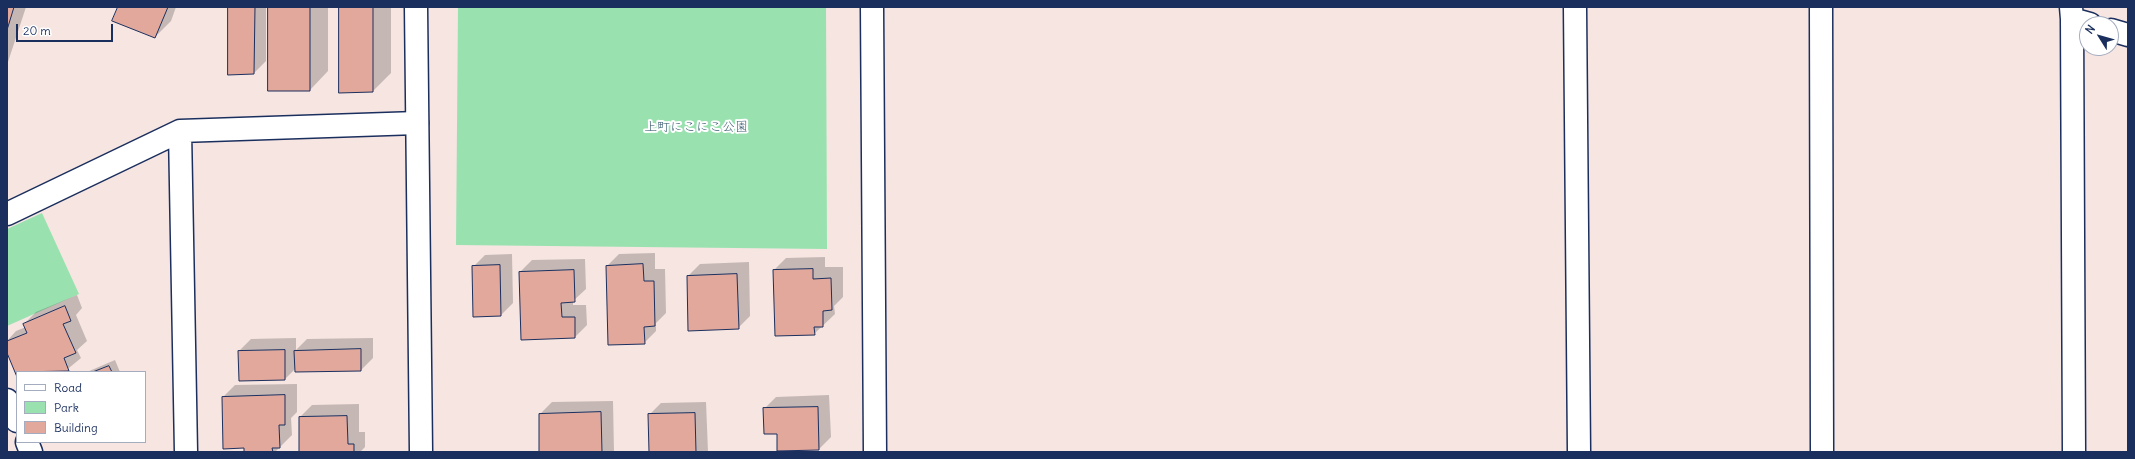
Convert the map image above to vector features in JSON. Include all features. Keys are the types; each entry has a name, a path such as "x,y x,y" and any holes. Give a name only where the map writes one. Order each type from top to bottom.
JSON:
{"street":[{"path":"416,7 421,452"},
{"path":"872,7 875,452"},
{"path":"1575,7 1579,452"},
{"path":"1821,7 1822,452"},
{"path":"2074,452 2078,17"},
{"path":"7,214 180,131 417,123"},
{"path":"180,131 186,452"},
{"path":"7,400 16,420"}],"green space":[{"name":"上町にこにこ公園","path":"458,7 826,7 827,249 456,245"},
{"path":"42,213 79,294 7,326 7,229"}],"building":[{"path":"7,7 14,7 7,30"},
{"path":"118,7 168,7 155,38 112,21"},
{"path":"228,7 255,7 254,74 228,75"},
{"path":"268,7 310,7 310,91 268,91"},
{"path":"339,7 373,7 373,92 339,93"},
{"path":"643,264 644,281 654,281 655,326 644,327 645,344 608,345 606,266"},
{"path":"500,265 501,316 473,317 472,266"},
{"path":"813,269 813,279 831,278 832,310 823,311 823,327 814,327 815,335 775,336 773,270"},
{"path":"574,270 575,302 561,303 562,317 575,317 575,338 521,340 519,272"},
{"path":"737,274 739,329 688,331 687,276"},
{"path":"65,306 71,321 63,324 76,353 64,358 69,371 16,371 16,375 7,353 7,341 27,333 23,324"},
{"path":"361,349 361,371 295,372 294,351"},
{"path":"285,350 285,380 239,381 238,351"},
{"path":"109,366 112,371 96,371"},
{"path":"285,395 285,425 279,425 280,448 272,448 273,452 244,452 244,448 223,449 222,397"},
{"path":"818,407 819,450 777,451 777,434 764,434 763,408"},
{"path":"601,412 602,452 539,452 539,414"},
{"path":"695,413 696,452 649,452 648,414"},
{"path":"347,416 348,444 354,444 354,452 299,452 299,417"}]}
